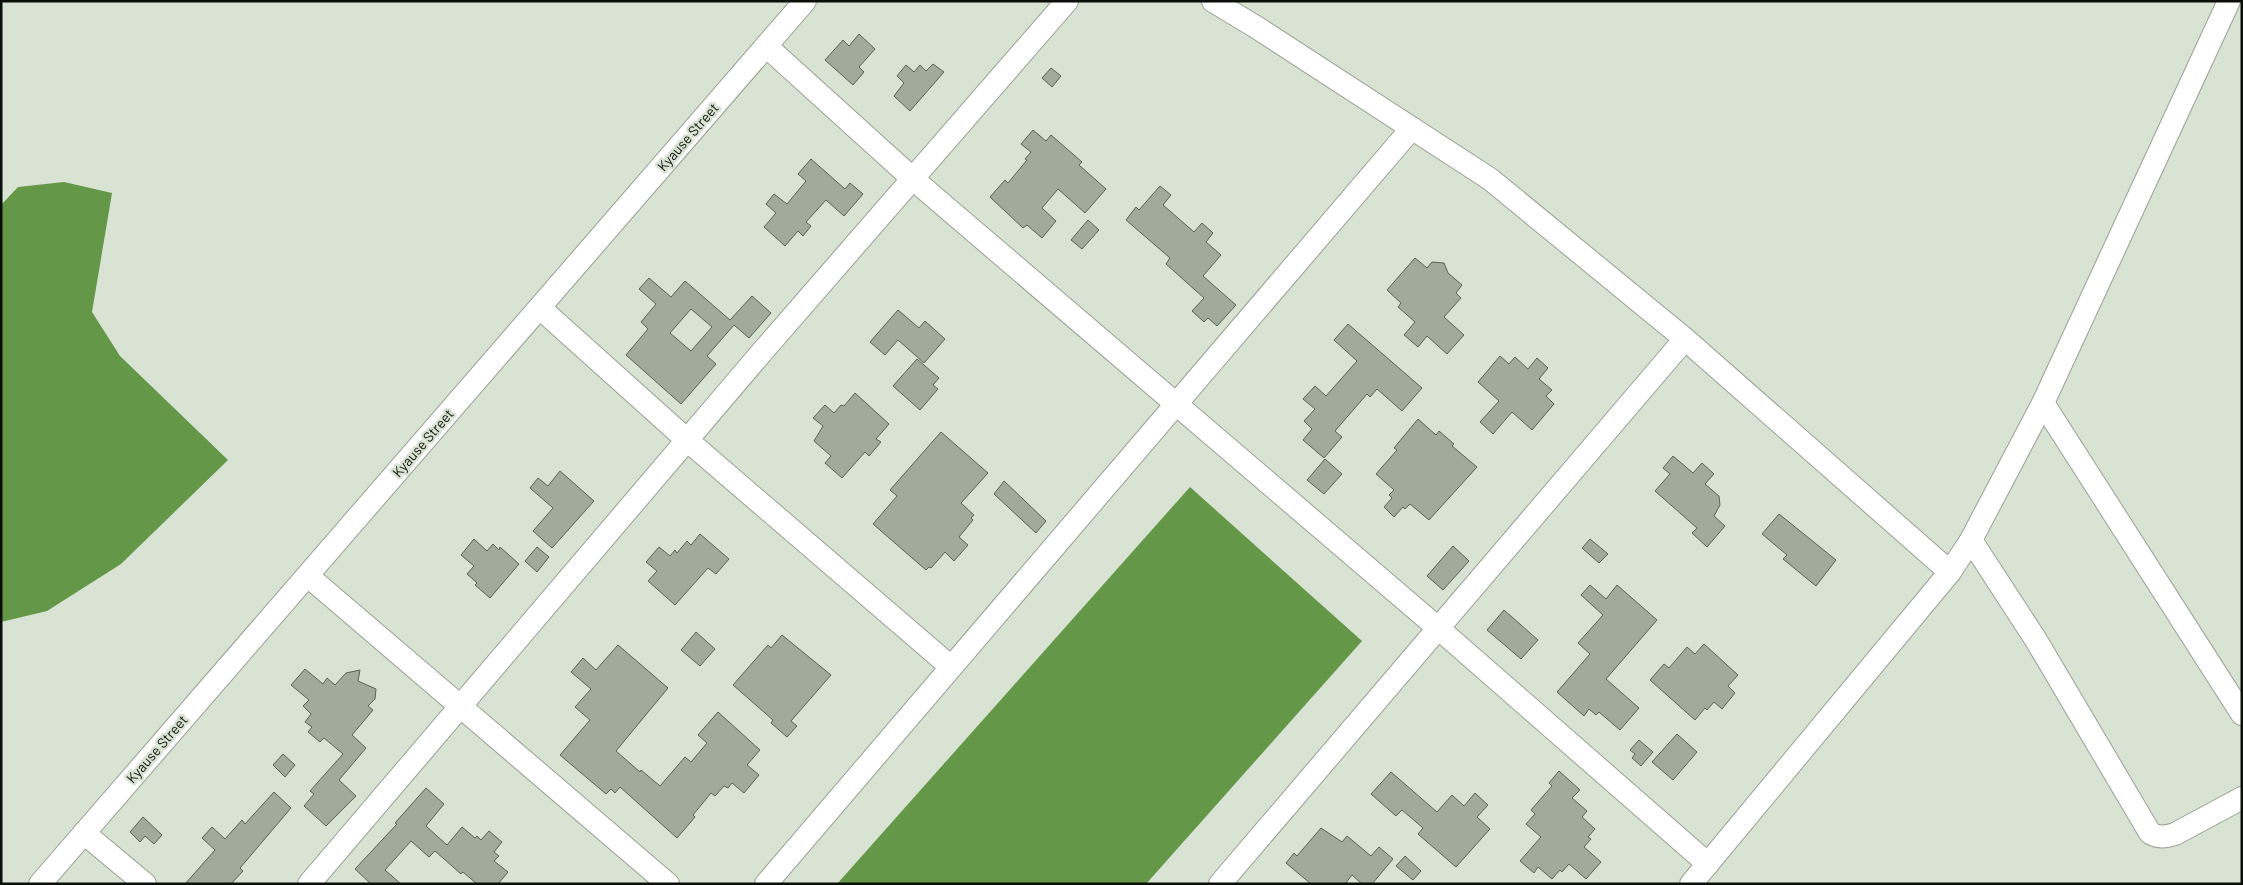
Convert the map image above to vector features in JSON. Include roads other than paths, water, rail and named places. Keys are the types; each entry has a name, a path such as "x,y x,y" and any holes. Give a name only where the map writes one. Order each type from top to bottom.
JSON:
{"street":[{"name":"Kyause Street","path":"40,884 805,1"},
{"path":"309,884 687,440 1067,1"},
{"path":"1214,1 1490,179 1685,339 1950,572"},
{"path":"1691,884 1950,572 1971,540 2043,404 2229,1"},
{"path":"766,46 913,179 1438,628 1708,864"},
{"path":"766,884 1412,128"},
{"path":"540,308 687,440 951,667"},
{"path":"1220,884 1685,339"},
{"path":"2043,404 2114,511 2242,714"},
{"path":"1971,540 2036,640 2150,833 2156,837 2166,837 2175,834 2242,798"},
{"path":"308,576 668,884"},
{"path":"84,833 145,884"}]}
